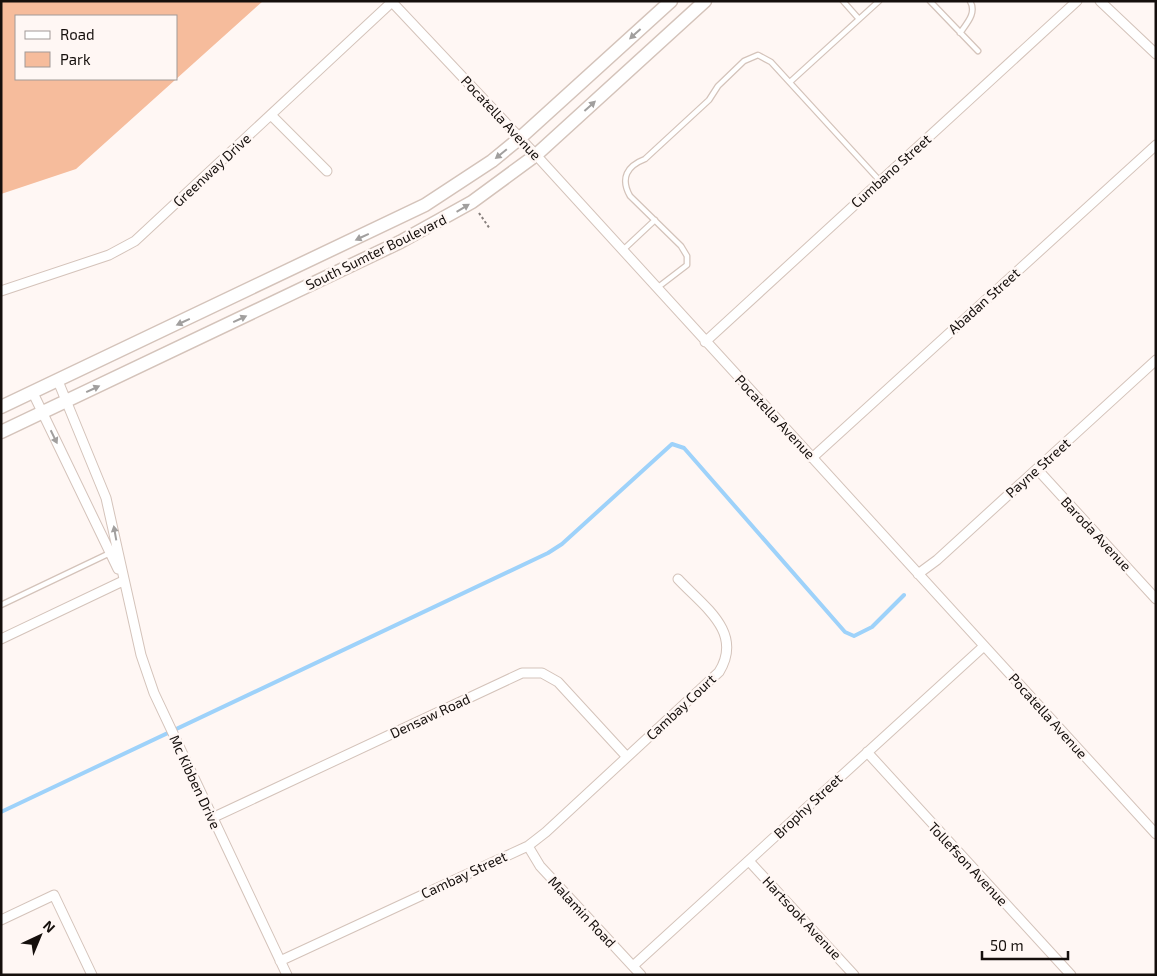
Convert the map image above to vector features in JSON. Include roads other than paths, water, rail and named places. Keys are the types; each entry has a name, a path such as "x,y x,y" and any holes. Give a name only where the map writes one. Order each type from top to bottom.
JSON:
{"main road":[{"name":"South Sumter Boulevard","path":"1,407 399,219 459,184 520,138 671,1"},
{"name":"South Sumter Boulevard","path":"1,432 400,242 472,202 536,155 705,1"}],"street":[{"name":"Cumbano Street","path":"705,342 1077,1"},
{"path":"1100,1 1156,54"},
{"name":"Pocatella Avenue","path":"393,2 536,155 1156,834"},
{"name":"Greenway Drive","path":"1,291 109,255 129,246 393,2"},
{"path":"271,115 327,171"},
{"name":"Abadan Street","path":"812,458 1156,144"},
{"name":"Payne Street","path":"918,574 1155,362"},
{"name":"Mc Kibben Drive","path":"58,381 106,498 141,655 154,692 287,975"},
{"name":"Mc Kibben Drive","path":"33,393 123,581"},
{"name":"Baroda Avenue","path":"1037,469 1156,598"},
{"name":"Cambay Court","path":"626,757 719,672 728,651 727,639 722,626 678,579"},
{"path":"1,639 123,581"},
{"name":"Brophy Street","path":"633,966 984,646"},
{"name":"Densaw Road","path":"212,818 454,705 522,674 532,672 542,673 558,682 626,757"},
{"name":"Tollefson Avenue","path":"867,752 1071,975"},
{"name":"Cambay Street","path":"280,961 528,846 546,832 626,757"},
{"name":"Malamin Road","path":"528,846 540,866 641,975"},
{"name":"Hartsook Avenue","path":"749,861 854,975"},
{"path":"1,920 54,895 92,975"}],"lane":[{"path":"870,1 874,6"},
{"path":"790,82 878,1"},
{"path":"930,1 978,51"},
{"path":"960,33 971,17 973,9 970,1"},
{"path":"844,2 859,19"},
{"path":"657,288 687,265 687,256 681,246 626,189 625,175 632,166 645,159 709,100 718,86 751,57 765,57 880,182"},
{"path":"622,250 655,220"},
{"path":"1,605 110,553"}],"waterway":[{"path":"1,812 548,553 562,544 672,444 684,448 845,632 854,636 872,627 904,595"}]}
